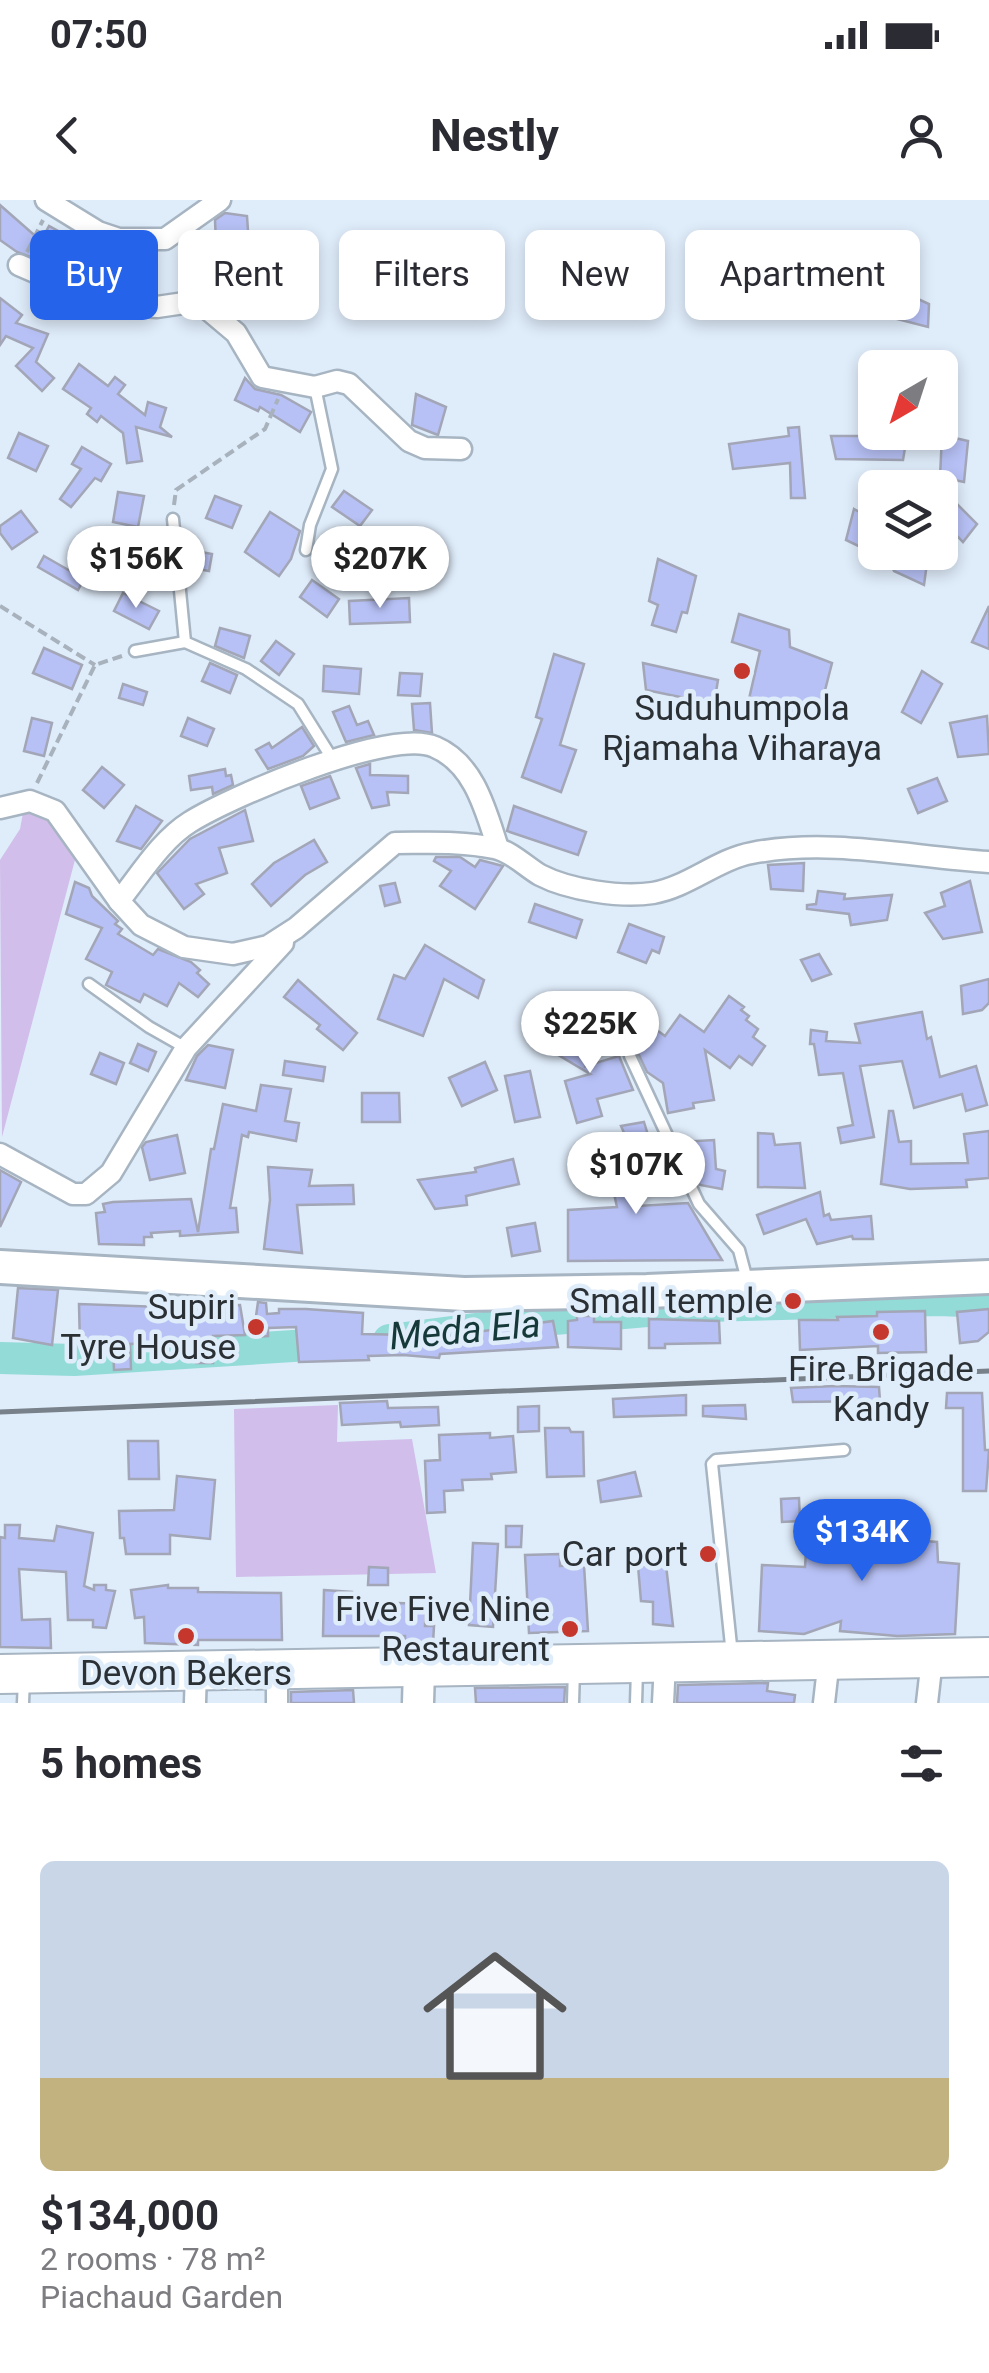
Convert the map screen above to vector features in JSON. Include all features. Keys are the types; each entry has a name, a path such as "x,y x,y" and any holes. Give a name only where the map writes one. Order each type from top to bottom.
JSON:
{"highway":[{"path":"16,1683 195,1687 573,1684 651,1664 989,1657"}],"main road":[{"path":"0,1267 464,1294 989,1277"}],"street":[{"path":"49,202 98,232 119,239 165,239 220,200"},
{"path":"20,265 110,304 157,307 198,302 236,333 262,376 315,387 337,381 348,384 409,441 425,448 461,449"},
{"path":"119,902 162,846 188,822 333,761 400,743 434,746 460,765 481,796 498,848"},
{"path":"0,808 30,801 54,812 141,926 184,948 233,954 268,946 296,928"},
{"path":"0,1154 73,1194 86,1194 111,1172 186,1048 296,928 395,843 498,848 544,876 587,891 652,893 747,854 801,847 855,848 901,856 989,862"},
{"path":"824,1703 829,1659"},
{"path":"927,1703 932,1659"},
{"path":"651,1664 663,1703"}],"lane":[{"path":"306,550 310,525 332,469 315,387"},
{"path":"173,520 185,642"},
{"path":"135,652 185,642 246,669 298,704 333,761"},
{"path":"89,984 186,1048"},
{"path":"630,1056 699,1204 739,1250 748,1286"},
{"path":"732,1661 712,1464 716,1460 844,1450"},
{"path":"636,1703 651,1664"}],"path":[{"path":"20,265 49,202"},
{"path":"173,520 176,490 224,454 265,430 286,381"},
{"path":"0,606 95,664"},
{"path":"30,801 46,760 95,664 135,652"}],"shaded area":[{"path":"24,808 61,823 76,856 2,1137 0,860 20,829"},
{"path":"338,1405 337,1442 412,1439 436,1573 236,1577 234,1409"}],"building":[{"path":"0,205 30,231 30,257 0,240"},
{"path":"225,213 247,216 248,230 215,230 215,220"},
{"path":"0,298 22,315 16,323 48,334 36,362 54,378 42,391 16,366 33,348 6,336 0,345"},
{"path":"920,300 929,304 928,327 901,320 920,320"},
{"path":"79,364 108,386 115,377 125,385 118,394 145,415 148,402 166,408 160,427 172,437 136,427 142,461 127,463 123,433 101,416 97,422 87,414 91,408 63,389"},
{"path":"245,378 255,389 281,395 311,412 300,432 260,407 258,411 235,400"},
{"path":"416,394 446,407 438,435 412,425"},
{"path":"799,427 805,498 791,498 790,463 733,469 729,444 789,436 788,428"},
{"path":"19,433 48,446 36,471 8,458"},
{"path":"831,436 858,436 858,450 905,450 903,460 836,459"},
{"path":"958,439 968,441 964,482 958,481 958,470 940,470 941,450 958,450"},
{"path":"82,447 111,464 101,481 95,478 71,507 60,499 81,469 72,464"},
{"path":"344,491 372,510 360,526 332,507"},
{"path":"118,492 144,496 138,527 113,522"},
{"path":"215,496 241,506 232,528 206,518"},
{"path":"958,505 977,524 963,542 958,537"},
{"path":"854,509 858,511 858,546 846,540"},
{"path":"21,511 37,532 12,549 0,533 0,526"},
{"path":"270,512 300,531 291,559 279,576 245,552"},
{"path":"185,549 212,554 209,571 186,567"},
{"path":"44,556 84,579 78,590 38,567"},
{"path":"658,559 696,576 687,613 682,612 676,632 652,625 658,605 649,601"},
{"path":"926,570 924,585 894,571"},
{"path":"312,580 339,599 327,617 300,597"},
{"path":"123,593 159,611 149,629 114,611"},
{"path":"409,598 410,622 350,624 349,601"},
{"path":"989,606 989,649 972,642"},
{"path":"739,614 789,630 790,647 832,663 821,706 808,702 805,716 749,699 760,651 732,642"},
{"path":"220,628 250,636 244,658 215,646"},
{"path":"276,641 294,654 279,675 261,661"},
{"path":"44,648 82,665 72,689 33,673"},
{"path":"554,654 584,664 560,745 576,750 561,792 522,777 542,719 536,717"},
{"path":"210,663 237,675 230,693 202,681"},
{"path":"643,663 718,680 714,704 646,690"},
{"path":"324,666 361,669 359,694 323,691"},
{"path":"922,671 942,684 921,723 902,712"},
{"path":"400,673 422,674 420,696 398,695"},
{"path":"123,684 147,692 143,705 119,698"},
{"path":"430,703 432,733 414,730 412,704"},
{"path":"349,706 357,725 368,721 374,735 346,742 333,712"},
{"path":"987,716 989,754 958,757 950,723"},
{"path":"32,718 52,723 44,756 24,751"},
{"path":"188,718 214,729 207,746 181,736"},
{"path":"302,727 314,746 303,756 268,769 256,750 269,743 272,748"},
{"path":"370,764 370,775 408,776 408,793 387,792 389,805 372,808 356,768"},
{"path":"102,767 124,785 104,808 83,790"},
{"path":"225,769 233,785 213,794 212,787 191,790 189,776"},
{"path":"330,776 339,798 310,809 301,786"},
{"path":"937,778 947,801 918,813 908,789"},
{"path":"136,806 162,821 141,849 117,841"},
{"path":"514,806 586,832 578,855 507,831"},
{"path":"245,810 253,841 219,848 227,873 196,884 204,894 184,909 157,873 190,839"},
{"path":"314,840 327,862 305,875 271,906 252,884 274,863"},
{"path":"436,857 460,857 475,867 480,860 503,866 475,909 440,886 451,871 434,861"},
{"path":"804,863 803,891 771,889 768,865"},
{"path":"970,881 982,932 943,939 925,913 945,906 941,893"},
{"path":"75,882 89,888 92,896 118,921 115,924 122,929 118,934 153,955 158,949 191,962 209,984 198,997 179,983 167,1006 144,994 140,1002 106,985 112,972 86,959 102,928 66,914"},
{"path":"395,883 400,902 385,906 380,886"},
{"path":"818,891 845,894 844,899 892,895 887,920 851,925 849,914 807,909 807,905 816,904"},
{"path":"535,904 582,920 576,938 529,922"},
{"path":"629,924 664,937 659,953 652,950 646,963 618,952"},
{"path":"425,945 484,980 478,998 444,979 423,1036 378,1019 394,975 405,979"},
{"path":"819,954 831,974 812,981 801,960"},
{"path":"989,979 989,1003 982,1010 963,1014 961,986"},
{"path":"298,980 357,1033 343,1050 317,1029 320,1025 284,997"},
{"path":"729,996 744,1007 741,1010 749,1016 746,1020 758,1029 753,1037 765,1046 752,1065 739,1056 730,1068 705,1050 714,1100 668,1113 663,1083 647,1072 637,1051 630,1047 647,1023 665,1036 680,1015 704,1032"},
{"path":"550,1000 572,1009 564,1027 542,1017"},
{"path":"922,1012 940,1077 976,1066 987,1105 966,1111 962,1094 914,1108 902,1061 860,1066 874,1137 841,1143 838,1128 853,1125 843,1073 819,1075 814,1044 810,1044 811,1030 827,1032 826,1041 860,1043 855,1024"},
{"path":"564,1027 596,1048 586,1066 619,1056 633,1090 597,1099 602,1116 577,1123 565,1081 590,1074 550,1050"},
{"path":"138,1044 156,1052 148,1071 130,1063"},
{"path":"208,1045 233,1050 225,1088 186,1080 197,1056"},
{"path":"100,1053 124,1063 116,1084 91,1074"},
{"path":"285,1061 325,1067 323,1081 283,1075"},
{"path":"485,1062 497,1090 462,1106 449,1078"},
{"path":"530,1071 540,1117 515,1122 505,1076"},
{"path":"261,1085 291,1089 285,1121 299,1123 296,1141 249,1132 248,1137 242,1135 230,1208 236,1208 238,1232 180,1236 180,1231 151,1233 152,1237 144,1237 144,1245 99,1244 96,1213 105,1212 103,1204 113,1202 191,1199 198,1232 211,1149 223,1104 256,1111"},
{"path":"362,1093 399,1093 400,1122 362,1122"},
{"path":"889,1111 893,1111 899,1142 911,1141 911,1164 968,1163 964,1134 989,1131 989,1178 966,1180 967,1187 910,1189 881,1184"},
{"path":"644,1122 658,1168 630,1181 638,1206 688,1203 722,1260 568,1261 568,1210 617,1207 604,1149 632,1151 621,1126"},
{"path":"758,1133 773,1134 775,1145 800,1143 805,1188 758,1187"},
{"path":"177,1135 185,1173 150,1180 142,1147 146,1142"},
{"path":"714,1140 716,1169 725,1171 722,1189 700,1185 700,1161 689,1162 680,1142"},
{"path":"513,1159 519,1184 466,1196 467,1205 435,1209 418,1180 476,1172 475,1168"},
{"path":"268,1167 312,1170 309,1186 353,1185 354,1204 297,1205 302,1253 264,1249 270,1200"},
{"path":"0,1170 21,1182 0,1227"},
{"path":"820,1192 824,1216 829,1214 831,1220 871,1216 873,1239 852,1236 817,1244 806,1219 764,1234 757,1215"},
{"path":"535,1223 540,1251 512,1256 507,1228"},
{"path":"18,1288 58,1290 52,1345 13,1338"},
{"path":"162,1298 195,1302 195,1306 240,1305 245,1335 213,1336 213,1363 196,1363 196,1341 130,1344 131,1369 114,1370 113,1344 80,1346 79,1304 162,1307"},
{"path":"258,1302 266,1303 267,1314 279,1313 279,1309 363,1313 362,1334 412,1332 449,1336 553,1321 558,1347 440,1354 439,1358 368,1356 369,1360 299,1362 296,1327 268,1328 268,1336 253,1337"},
{"path":"989,1309 989,1332 978,1341 960,1343 957,1312"},
{"path":"925,1311 926,1352 878,1353 878,1346 800,1350 799,1320"},
{"path":"577,1316 594,1316 594,1322 621,1322 621,1349 568,1347 568,1321 577,1320"},
{"path":"649,1319 719,1321 720,1343 649,1348"},
{"path":"879,1387 880,1401 793,1402 791,1388"},
{"path":"947,1393 982,1393 985,1450 989,1450 986,1491 963,1491 963,1408 946,1408"},
{"path":"686,1395 686,1415 614,1417 613,1399"},
{"path":"387,1401 388,1408 438,1407 439,1425 342,1425 340,1403"},
{"path":"745,1405 746,1419 703,1416 703,1406"},
{"path":"539,1406 539,1431 518,1432 518,1407"},
{"path":"545,1428 583,1432 584,1476 547,1477"},
{"path":"490,1433 490,1438 513,1436 516,1472 491,1474 492,1479 462,1480 463,1490 444,1491 445,1512 427,1513 425,1461 440,1460 439,1435"},
{"path":"128,1441 158,1441 159,1479 129,1479"},
{"path":"635,1472 641,1496 601,1502 598,1481"},
{"path":"177,1476 215,1480 210,1539 170,1535 170,1554 126,1554 124,1538 120,1538 119,1511 174,1510"},
{"path":"799,1498 800,1521 782,1522 781,1499"},
{"path":"808,1519 926,1532 925,1541 937,1542 938,1562 959,1564 955,1634 897,1636 840,1631 841,1621 804,1634 759,1631 762,1565 805,1567"},
{"path":"5,1525 20,1525 19,1538 54,1541 57,1526 93,1533 84,1586 94,1590 94,1585 106,1585 106,1590 115,1591 106,1628 93,1627 93,1620 68,1620 66,1572 19,1569 22,1620 50,1619 51,1648 0,1647 0,1537 5,1538"},
{"path":"506,1526 522,1526 521,1547 506,1547"},
{"path":"473,1543 498,1544 493,1627 469,1625"},
{"path":"560,1554 560,1566 584,1565 588,1631 529,1633 525,1555"},
{"path":"666,1565 673,1626 653,1624 653,1602 641,1601 638,1566"},
{"path":"369,1567 388,1568 388,1585 368,1585"},
{"path":"168,1585 198,1588 198,1592 281,1593 282,1640 198,1640 198,1645 145,1643 144,1617 135,1618 131,1590"},
{"path":"324,1590 352,1592 351,1613 364,1616 397,1618 398,1603 426,1604 425,1626 434,1626 433,1643 405,1642 405,1636 323,1636"},
{"path":"768,1683 767,1691 795,1695 794,1703 677,1703 678,1685"},
{"path":"565,1687 564,1703 476,1703 475,1688"},
{"path":"353,1690 354,1703 291,1703 291,1692"}],"waterway":[{"name":"Meda Ela","path":"389,1340 554,1319 705,1306 989,1302"},
{"name":"Meda Ela","path":"0,1358 74,1360 340,1343"}],"railway":[{"path":"0,1412 989,1371"}],"place":[{"name":"Suduhumpola Rjamaha Viharaya","path":"742,671"},
{"name":"Small temple","path":"793,1301"},
{"name":"Supiri Tyre House","path":"256,1327"},
{"name":"Fire Brigade Kandy","path":"881,1332"},
{"name":"Car port","path":"708,1554"},
{"name":"Five Five Nine Restaurent","path":"570,1629"},
{"name":"Devon Bekers","path":"186,1636"}]}
